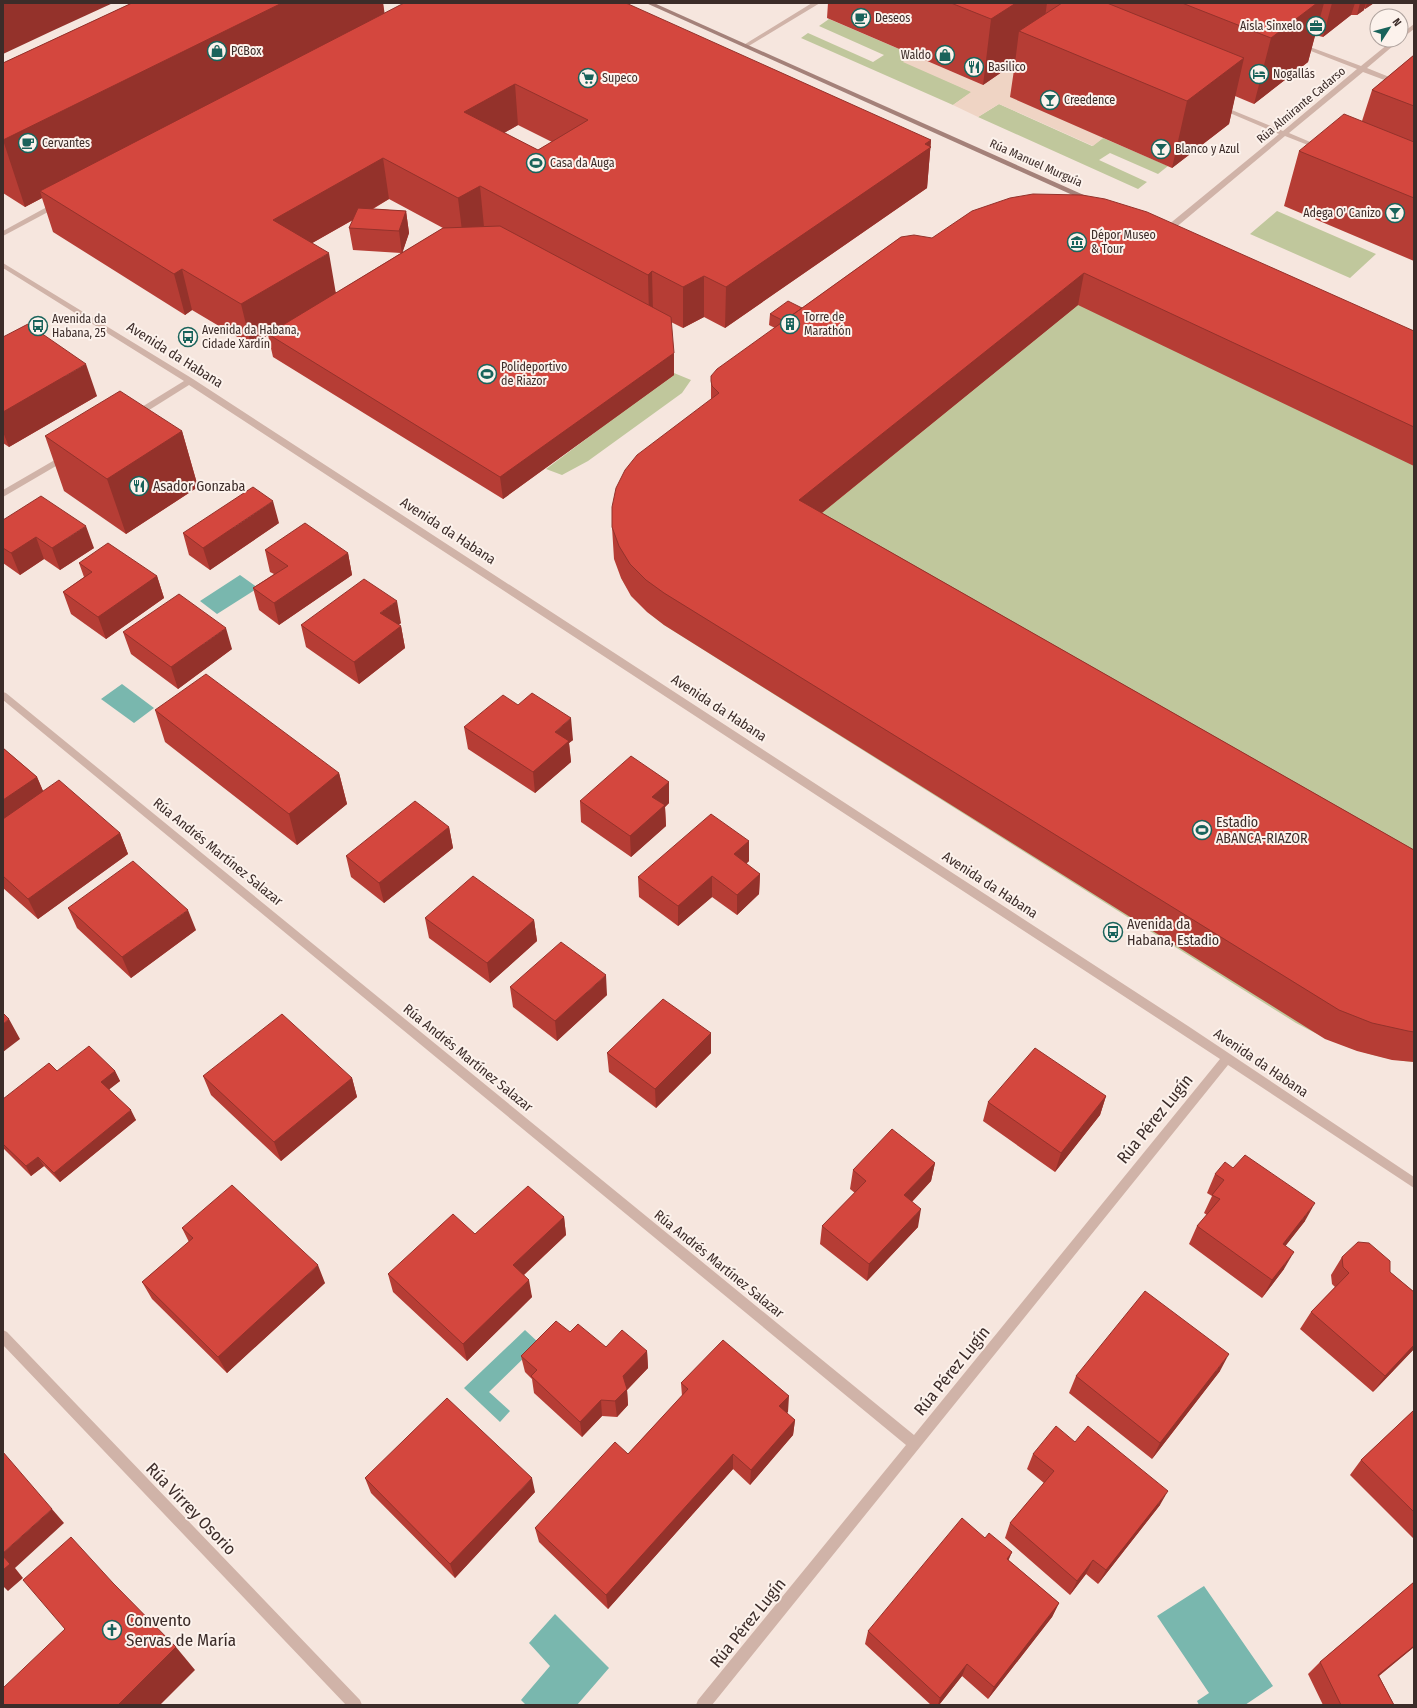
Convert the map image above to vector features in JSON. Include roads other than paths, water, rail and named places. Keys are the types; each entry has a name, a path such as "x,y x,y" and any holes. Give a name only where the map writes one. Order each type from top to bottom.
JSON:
{"main road":[{"name":"Rúa Manuel Murguía","path":"649,3 1097,203"}],"street":[{"path":"745,46 817,3"},
{"path":"1294,43 1414,89"},
{"name":"Rúa Almirante Cadarso","path":"1165,232 1387,48"},
{"path":"1213,104 1327,151"},
{"path":"3,234 69,199"},
{"name":"Avenida da Habana","path":"3,265 190,381 1227,1058 1414,1183"},
{"path":"126,420 190,381"},
{"path":"3,494 71,453"},
{"name":"Rúa Andrés Martínez Salazar","path":"3,695 915,1444"},
{"name":"Rúa Pérez Lugín","path":"702,1705 1227,1058"},
{"name":"Rúa Virrey Osorio","path":"3,1336 355,1705"}],"water":[{"path":"240,575 258,588 217,614 200,601"},
{"path":"122,684 154,708 134,723 101,699"},
{"path":"525,1330 539,1343 489,1392 510,1411 500,1422 464,1388"},
{"path":"1204,1586 1273,1686 1245,1705 1199,1705 1197,1701 1209,1693 1157,1616"},
{"path":"555,1614 609,1668 577,1705 526,1705 521,1700 550,1666 529,1643"}],"place":[{"name":"Deseos","path":"861,18"},
{"name":"Aisla Sinxelo","path":"1316,26"},
{"name":"PCBox","path":"217,51"},
{"name":"Waldo","path":"945,55"},
{"name":"Basilico","path":"974,67"},
{"name":"Nogallás","path":"1259,74"},
{"name":"Supeco","path":"588,78"},
{"name":"Creedence","path":"1050,100"},
{"name":"Cervantes","path":"28,143"},
{"name":"Blanco y Azul","path":"1161,149"},
{"name":"Casa da Auga","path":"536,163"},
{"name":"Adega O' Canizo","path":"1395,213"},
{"name":"Dépor Museo & Tour","path":"1077,242"},
{"name":"Torre de Marathón","path":"790,324"},
{"name":"Avenida da Habana, 25","path":"38,326"},
{"name":"Avenida da Habana, Cidade Xardín","path":"188,337"},
{"name":"Polideportivo de Riazor","path":"487,374"},
{"name":"Asador Gonzaba","path":"139,486"},
{"name":"Estadio ABANCA-RIAZOR","path":"1202,830"},
{"name":"Avenida da Habana, Estadio","path":"1113,932"},
{"name":"Convento Servas de María","path":"112,1630"}]}
